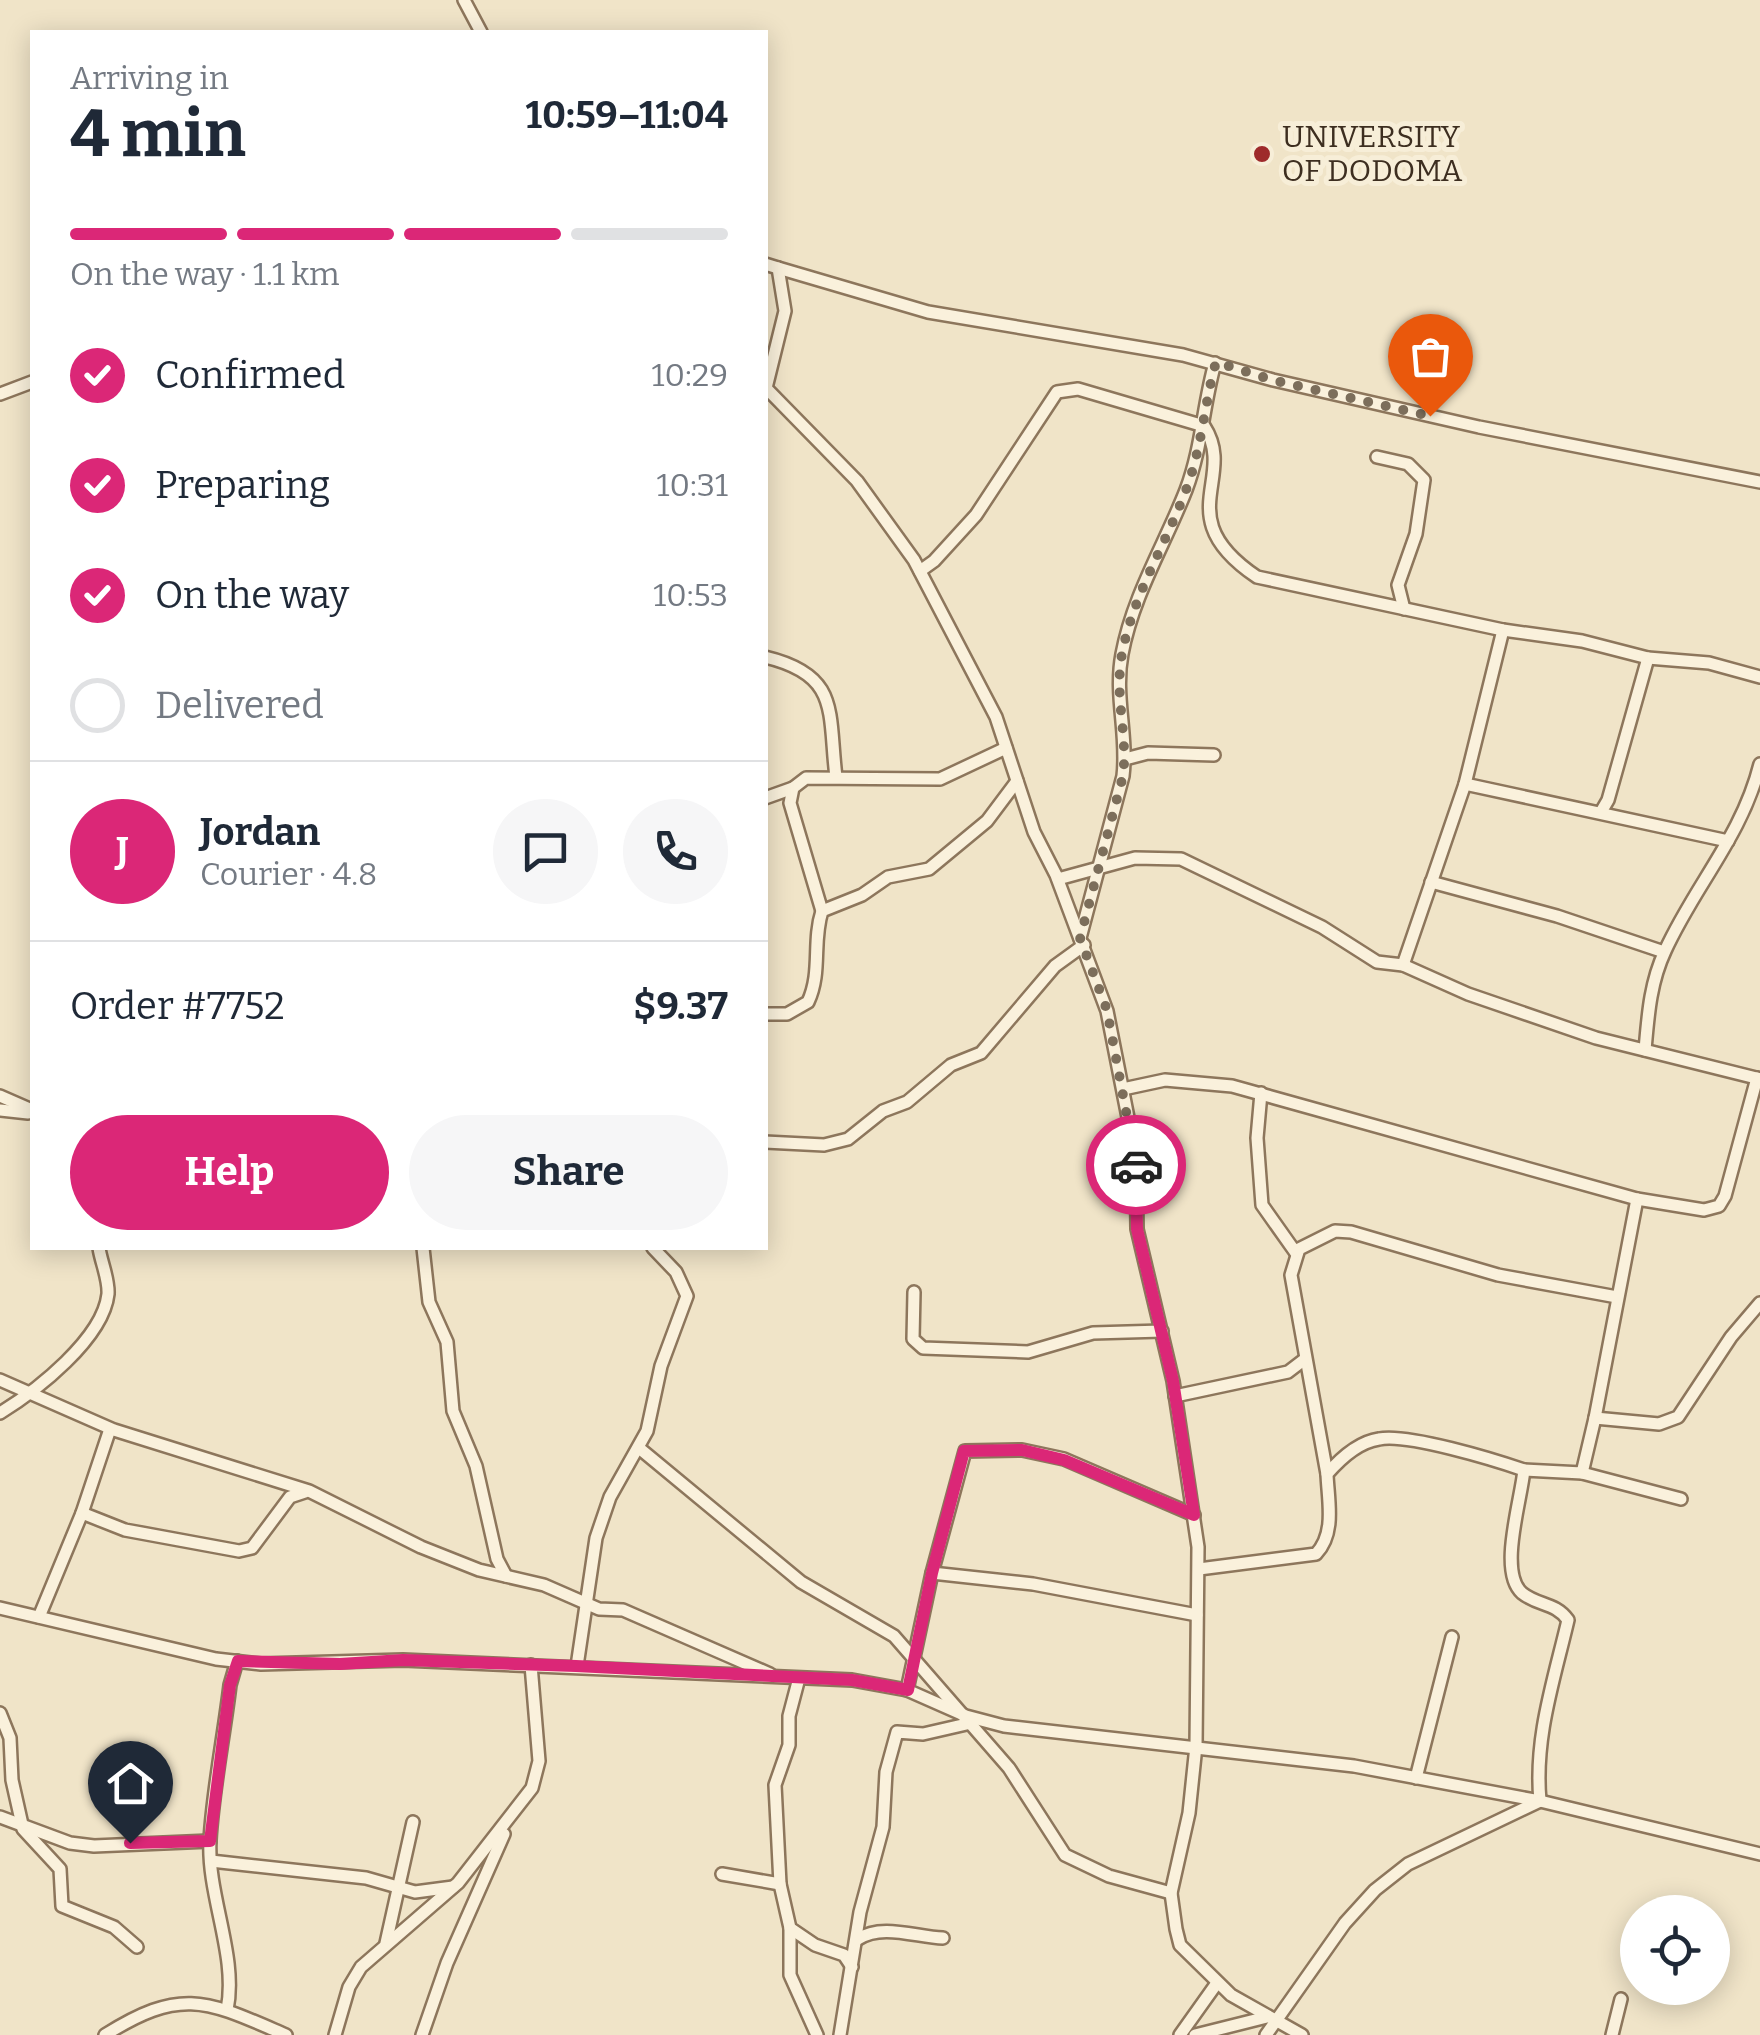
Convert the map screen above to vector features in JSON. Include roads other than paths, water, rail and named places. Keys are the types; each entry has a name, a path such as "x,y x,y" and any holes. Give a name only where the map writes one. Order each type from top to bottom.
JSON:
{"street":[{"path":"464,0 480,30"},
{"path":"768,265 928,312 1216,362 1272,380 1516,435 1760,482"},
{"path":"768,380 785,312 778,268"},
{"path":"768,1142 824,1145 848,1140 883,1111 907,1102 951,1065 981,1052 1082,942 1125,759 1118,681 1125,641 1164,532 1186,491 1216,362"},
{"path":"0,394 30,383"},
{"path":"920,571 976,514 1058,392 1078,389 1129,400 1204,426"},
{"path":"768,390 856,481 920,571 986,696 1034,832 1058,879 1107,1010 1136,1158 1137,1229 1176,1396 1199,1569 1196,1746 1189,1814 1172,1893 1180,1944 1218,1983 1271,2020 1302,2035"},
{"path":"1204,426 1212,450 1206,508 1230,559 1257,577 1503,630 1582,641 1648,658 1709,663 1760,676"},
{"path":"1377,457 1408,464 1424,480 1416,534 1398,584 1404,609"},
{"path":"1403,965 1465,784 1503,630"},
{"path":"768,658 815,677 824,689 830,702 836,777"},
{"path":"1601,812 1608,800 1648,658"},
{"path":"768,797 793,788 806,778 940,779 1006,748"},
{"path":"1125,759 1148,753 1214,755"},
{"path":"1645,1050 1649,998 1664,952 1746,814 1760,764"},
{"path":"822,911 862,895 888,876 929,869 987,821 1017,781"},
{"path":"1465,784 1601,812 1621,821 1728,841"},
{"path":"768,1014 786,1014 808,1002 818,971 815,934 822,911 790,803 793,788"},
{"path":"1058,879 1135,858 1181,859 1322,927 1377,962 1403,965 1486,1000 1596,1038 1758,1078 1719,1206 1704,1210 1637,1199 1261,1093 1202,1081 1164,1080 1123,1089"},
{"path":"1432,882 1558,916 1664,952"},
{"path":"1261,1093 1257,1138 1262,1205 1296,1254"},
{"path":"0,1096 30,1111"},
{"path":"0,1110 30,1112"},
{"path":"1582,1474 1637,1199"},
{"path":"1199,1569 1316,1554 1326,1544 1328,1474 1291,1275 1296,1254 1335,1231 1352,1232 1498,1275 1617,1297"},
{"path":"0,1413 30,1393 72,1354 103,1309 108,1288 100,1250"},
{"path":"423,1250 430,1302 447,1342 453,1411 476,1466 497,1558 506,1576"},
{"path":"576,1666 594,1543 604,1512 651,1419 660,1366 687,1296 676,1272 655,1250"},
{"path":"914,1292 913,1338 923,1348 1028,1352 1093,1333 1162,1331"},
{"path":"1595,1418 1659,1424 1678,1417 1730,1337 1760,1303"},
{"path":"1176,1396 1288,1372 1305,1358"},
{"path":"0,1380 110,1429 310,1491 421,1548 544,1585 586,1603 623,1610 773,1676"},
{"path":"38,1616 82,1513 110,1429"},
{"path":"1328,1474 1340,1459 1380,1438 1492,1459 1524,1470 1582,1474 1681,1499"},
{"path":"639,1448 801,1582 894,1636 1009,1768 1065,1855 1109,1876 1172,1893"},
{"path":"908,1690 932,1573 964,1451 1022,1450 1064,1460 1194,1515"},
{"path":"1524,1470 1508,1562 1514,1583 1524,1595 1558,1606 1568,1620 1540,1736 1536,1764 1540,1800"},
{"path":"82,1513 125,1530 239,1551 252,1548 290,1496 310,1491"},
{"path":"932,1573 1033,1584 1197,1616"},
{"path":"0,1608 238,1661 576,1666 852,1680 908,1690 969,1719 1069,1736 1196,1746 1416,1778 1540,1800 1760,1854"},
{"path":"1416,1778 1452,1637"},
{"path":"227,2010 231,1993 210,1841 230,1685 238,1661"},
{"path":"335,2035 349,1987 386,1942 411,1926 454,1887 532,1788 539,1761 531,1665"},
{"path":"799,1678 789,1716 788,1745 775,1785 780,1884 790,1928 790,1974 817,2035"},
{"path":"0,1713 10,1738 21,1823 31,1841 60,1869 62,1906 114,1927 138,1947"},
{"path":"840,2035 860,1912 883,1827 886,1772 896,1732 923,1734 969,1719"},
{"path":"1266,2035 1271,2020 1314,1963 1390,1877 1408,1864 1540,1800"},
{"path":"422,2035 448,1962 512,1816"},
{"path":"0,1817 70,1843 94,1846 210,1841"},
{"path":"386,1942 412,1822"},
{"path":"211,1862 366,1878 415,1892 454,1887"},
{"path":"722,1874 780,1884"},
{"path":"790,1928 815,1946 844,1955 852,1967"},
{"path":"858,1938 869,1931 888,1930 943,1938"},
{"path":"1180,2035 1218,1983"},
{"path":"105,2035 132,2019 182,2002 208,2003 286,2035"},
{"path":"1612,2035 1620,2003"},
{"path":"1195,2035 1271,2020"}],"place":[{"name":"UNIVERSITY OF DODOMA","path":"1262,154"}]}
